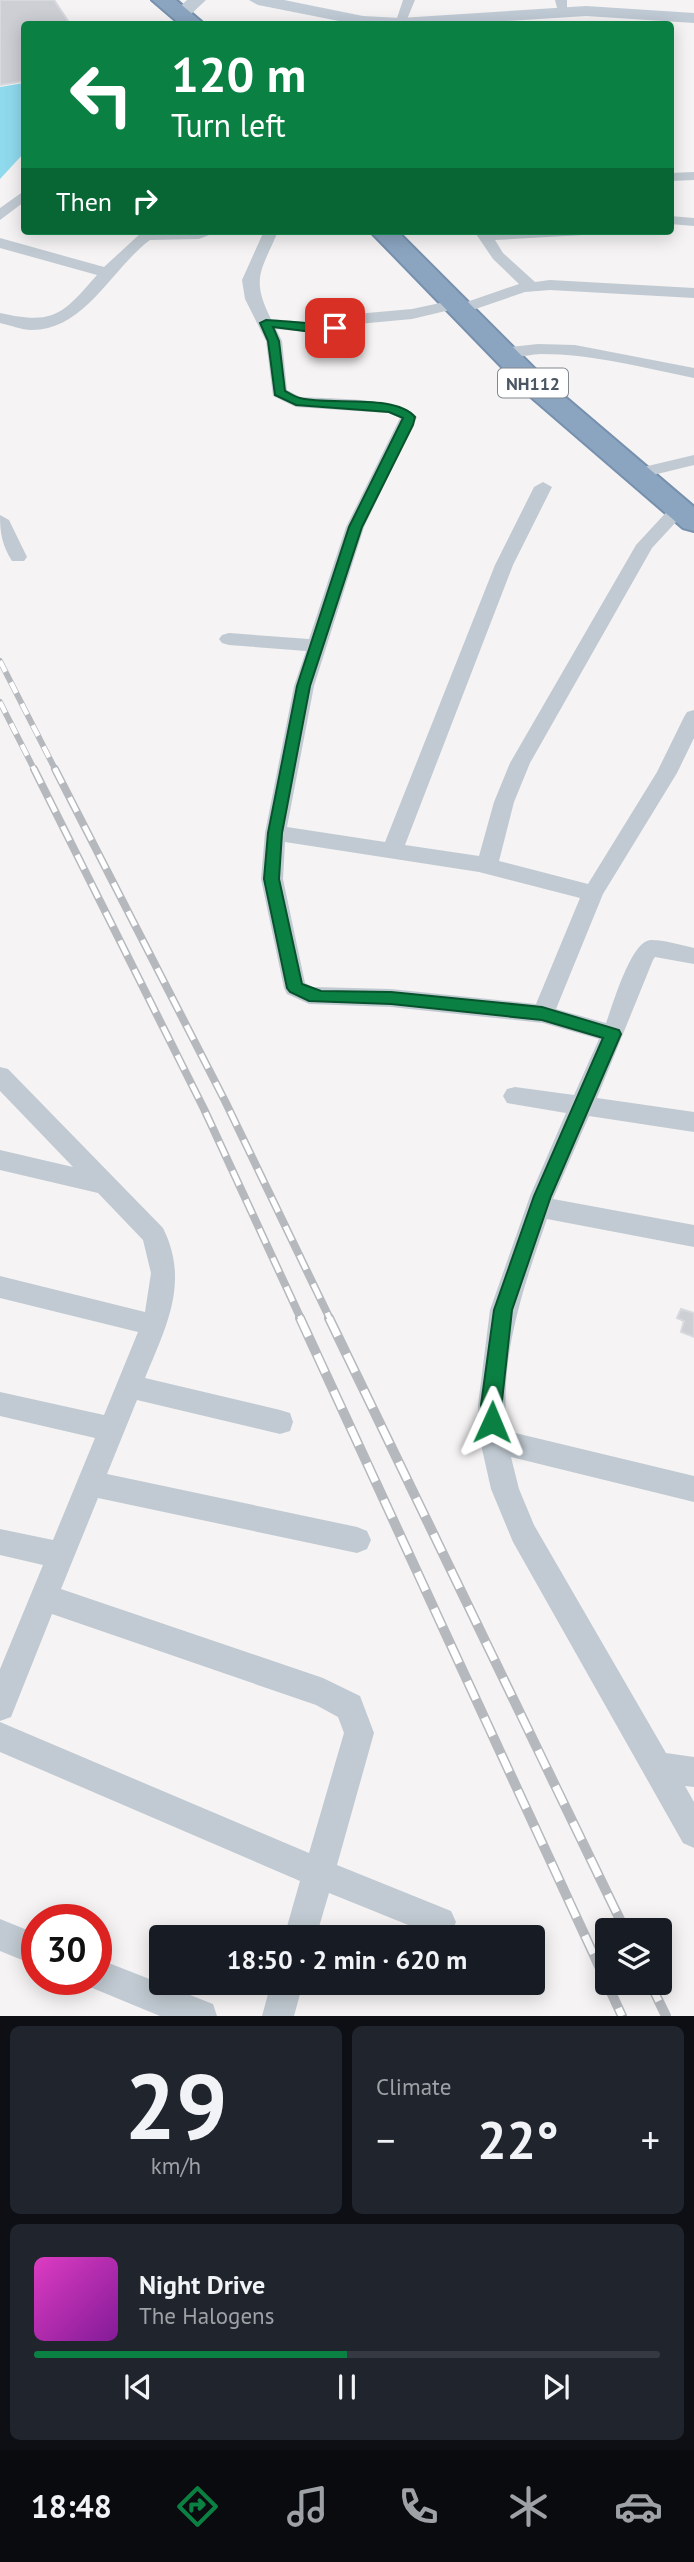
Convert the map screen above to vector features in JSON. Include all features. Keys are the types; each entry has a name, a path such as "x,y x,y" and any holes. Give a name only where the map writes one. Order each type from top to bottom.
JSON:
{"highway":[{"path":"163,0 188,17"},
{"name":"NH112","path":"387,235 502,353 590,435 686,515"}],"main road":[{"path":"270,1 341,17 380,21"},
{"path":"419,21 562,6 694,18"}],"street":[{"path":"401,21 409,0"},
{"path":"674,177 694,176"},
{"path":"0,216 21,198"},
{"path":"674,220 694,222"},
{"path":"0,318 33,325 50,322 76,306 105,272 141,239 150,235"},
{"path":"269,235 250,280 253,299 274,341 279,392 287,399 389,408 404,412 409,417 355,527 304,686 275,833 272,879 295,988 321,997 391,998 542,1014 613,1034"},
{"path":"483,235 498,256 531,287"},
{"path":"0,243 105,272"},
{"path":"266,323 329,329 356,319 456,308 497,295 550,285 694,293"},
{"path":"502,353 538,349 575,350 694,373"},
{"path":"636,474 694,460"},
{"path":"391,851 504,565 542,487"},
{"path":"487,866 504,802 520,763 645,545 686,515"},
{"path":"0,520 18,557"},
{"path":"229,639 317,646"},
{"path":"542,1014 593,893 667,773 694,716"},
{"path":"275,833 487,866 593,893"},
{"path":"694,956 650,948 643,956 613,1034 539,1206 503,1310 491,1405 494,1440 508,1500 523,1533 694,1832"},
{"path":"0,1076 154,1235 164,1273 158,1314 0,1706"},
{"path":"515,1096 694,1122"},
{"path":"0,1160 103,1184"},
{"path":"539,1206 694,1236"},
{"path":"0,1287 153,1325"},
{"path":"128,1386 280,1422"},
{"path":"0,1404 110,1429"},
{"path":"494,1440 694,1489"},
{"path":"88,1483 357,1540"},
{"path":"0,1542 59,1555"},
{"path":"43,1597 323,1693 349,1707 359,1733 303,1925"},
{"path":"0,1737 318,1873 440,1922"},
{"path":"657,1767 694,1772"},
{"path":"0,1935 21,1944"},
{"path":"112,1980 201,2016"},
{"path":"278,2016 284,1995"}],"water":[{"path":"21,84 21,156 0,179 0,87"}],"building":[{"path":"0,0 54,0 68,21 21,21 21,82 0,85"},
{"path":"681,1309 694,1313 694,1337 681,1332 684,1321 677,1318"}],"railway":[{"path":"0,661 56,771"},
{"path":"0,702 35,771"},
{"path":"55,769 225,1101 330,1319"},
{"path":"35,771 204,1109 301,1319"},
{"path":"300,1318 622,2016"},
{"path":"329,1318 619,1918"},
{"path":"656,1995 666,2016"}],"route":[{"path":"335,328 320,330 266,323 274,341 279,392 296,402 389,408 404,412 409,417 355,527 304,686 275,833 272,879 277,914 295,988 321,997 391,998 542,1014 613,1034 542,1196 503,1310 491,1405 492,1422"}]}
